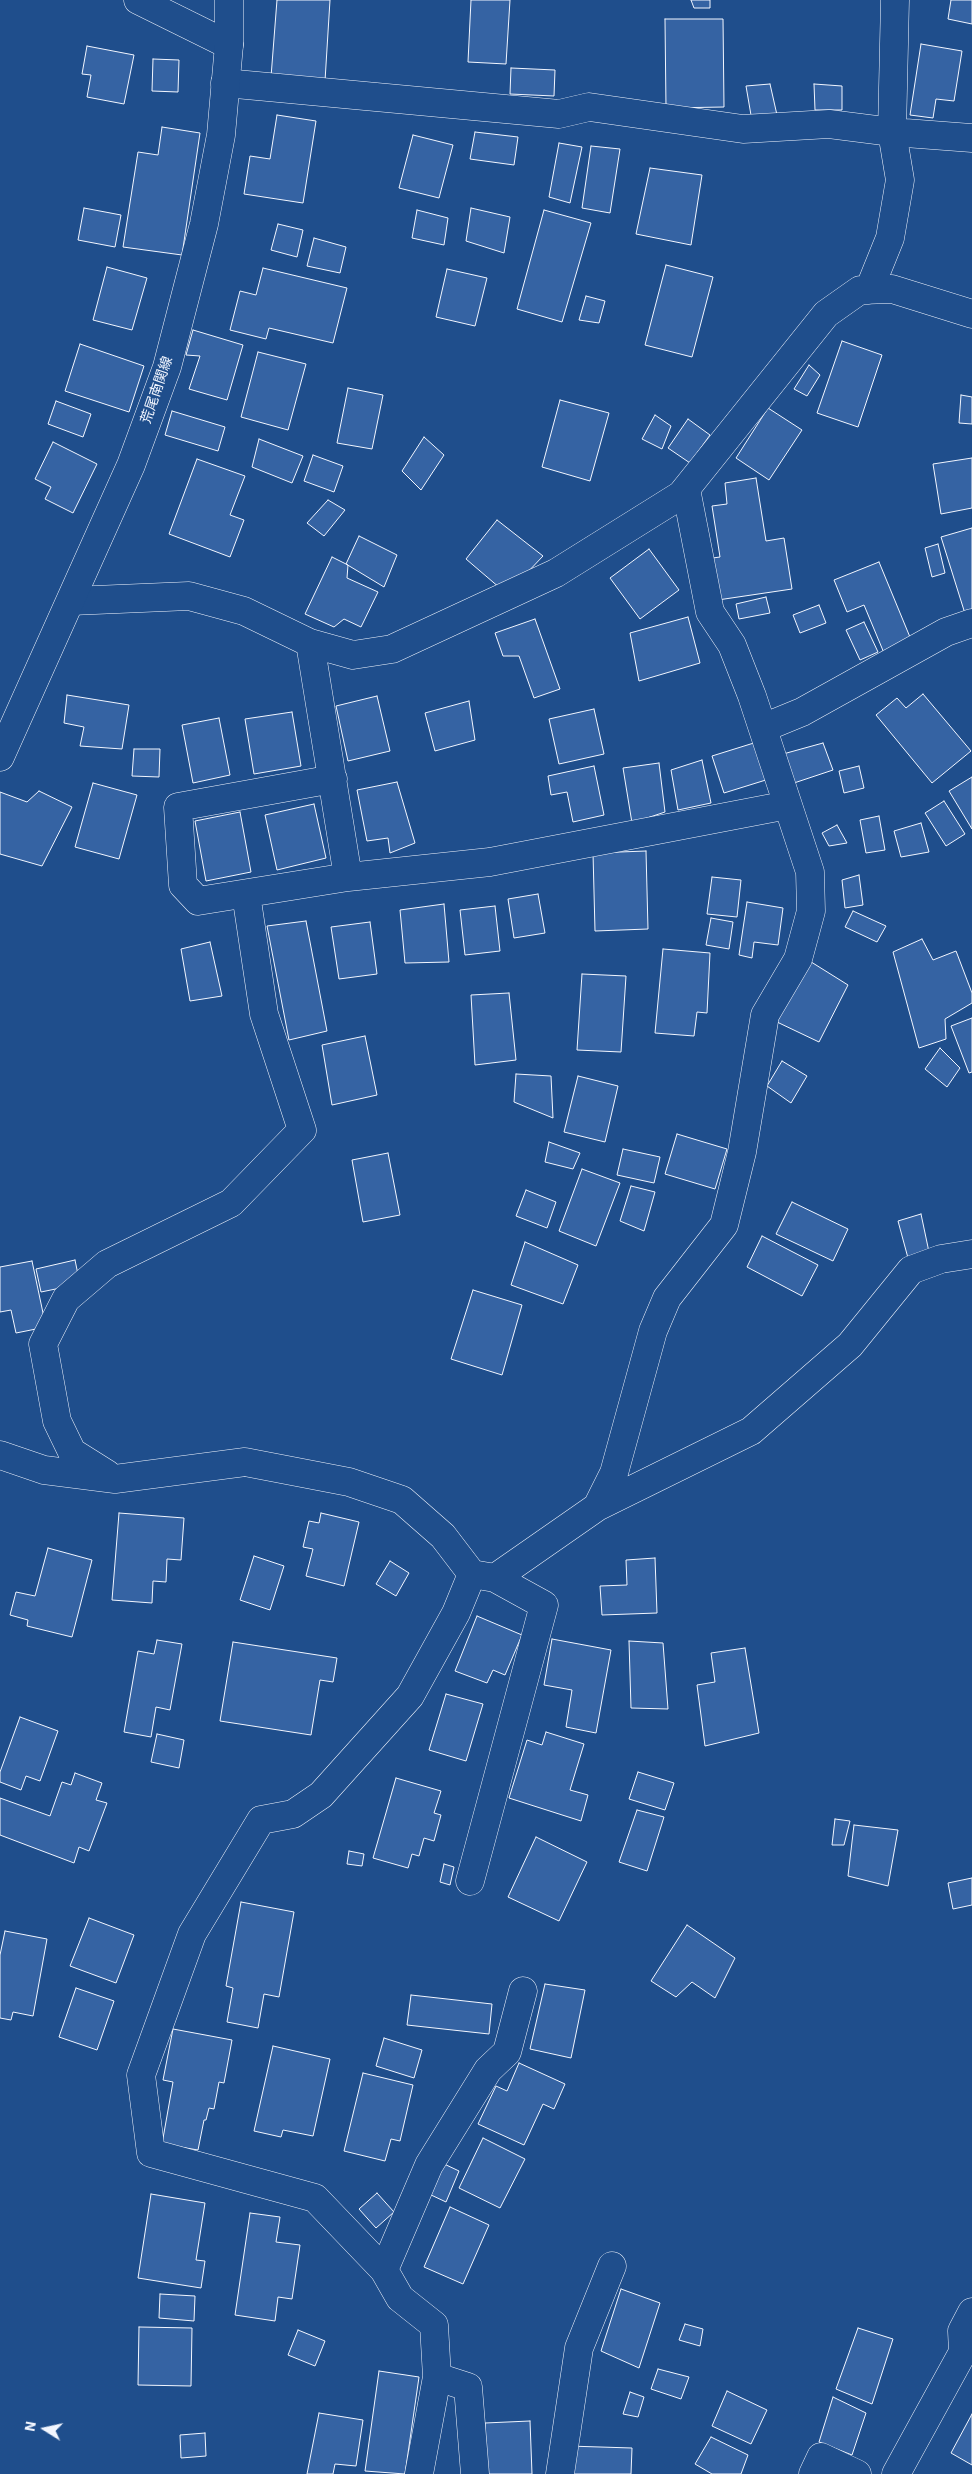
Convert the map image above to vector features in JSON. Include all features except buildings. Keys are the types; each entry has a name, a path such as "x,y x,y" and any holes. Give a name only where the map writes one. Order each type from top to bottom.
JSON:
{"street":[{"path":"138,0 229,45"},
{"name":"荒尾南関線","path":"0,757 131,465 167,367 204,224 221,135 229,45 228,0"},
{"path":"868,290 890,238 900,180 892,132 895,0"},
{"path":"225,83 559,114 589,107 743,129 829,124 892,132 972,138"},
{"path":"71,601 189,596 244,611 310,643 353,655 392,649 556,573 681,495 826,314 860,290 892,290 972,314"},
{"path":"597,1507 614,1473 653,1331 667,1298 724,1225 742,1152 765,1015 798,959 811,911 810,872 763,728 732,645 710,612 686,489"},
{"path":"763,728 802,712 946,632 972,623"},
{"path":"310,643 348,877"},
{"path":"333,779 178,807 183,885 198,901 348,877 490,862 788,805"},
{"path":"115,1479 72,1452 57,1420 43,1344 66,1299 107,1264 231,1203 302,1130 264,1014 246,894"},
{"path":"419,2474 437,2377 434,2325 400,2298 384,2270 315,2198 151,2153 141,2075 192,1934 261,1820 293,1814 321,1795 410,1696 456,1613 483,1576 597,1507 751,1431 850,1345 911,1270 942,1259 972,1254"},
{"path":"0,1456 44,1470 115,1479 245,1462 349,1482 402,1500 444,1536 483,1576 544,1605 470,1881"},
{"path":"384,2270 429,2165 488,2070 507,2052 523,1991"},
{"path":"560,2474 578,2348 612,2266"},
{"path":"896,2474 963,2352 962,2331 972,2312"},
{"path":"437,2377 468,2386 475,2474"},
{"path":"814,2474 821,2457 857,2474"}]}
